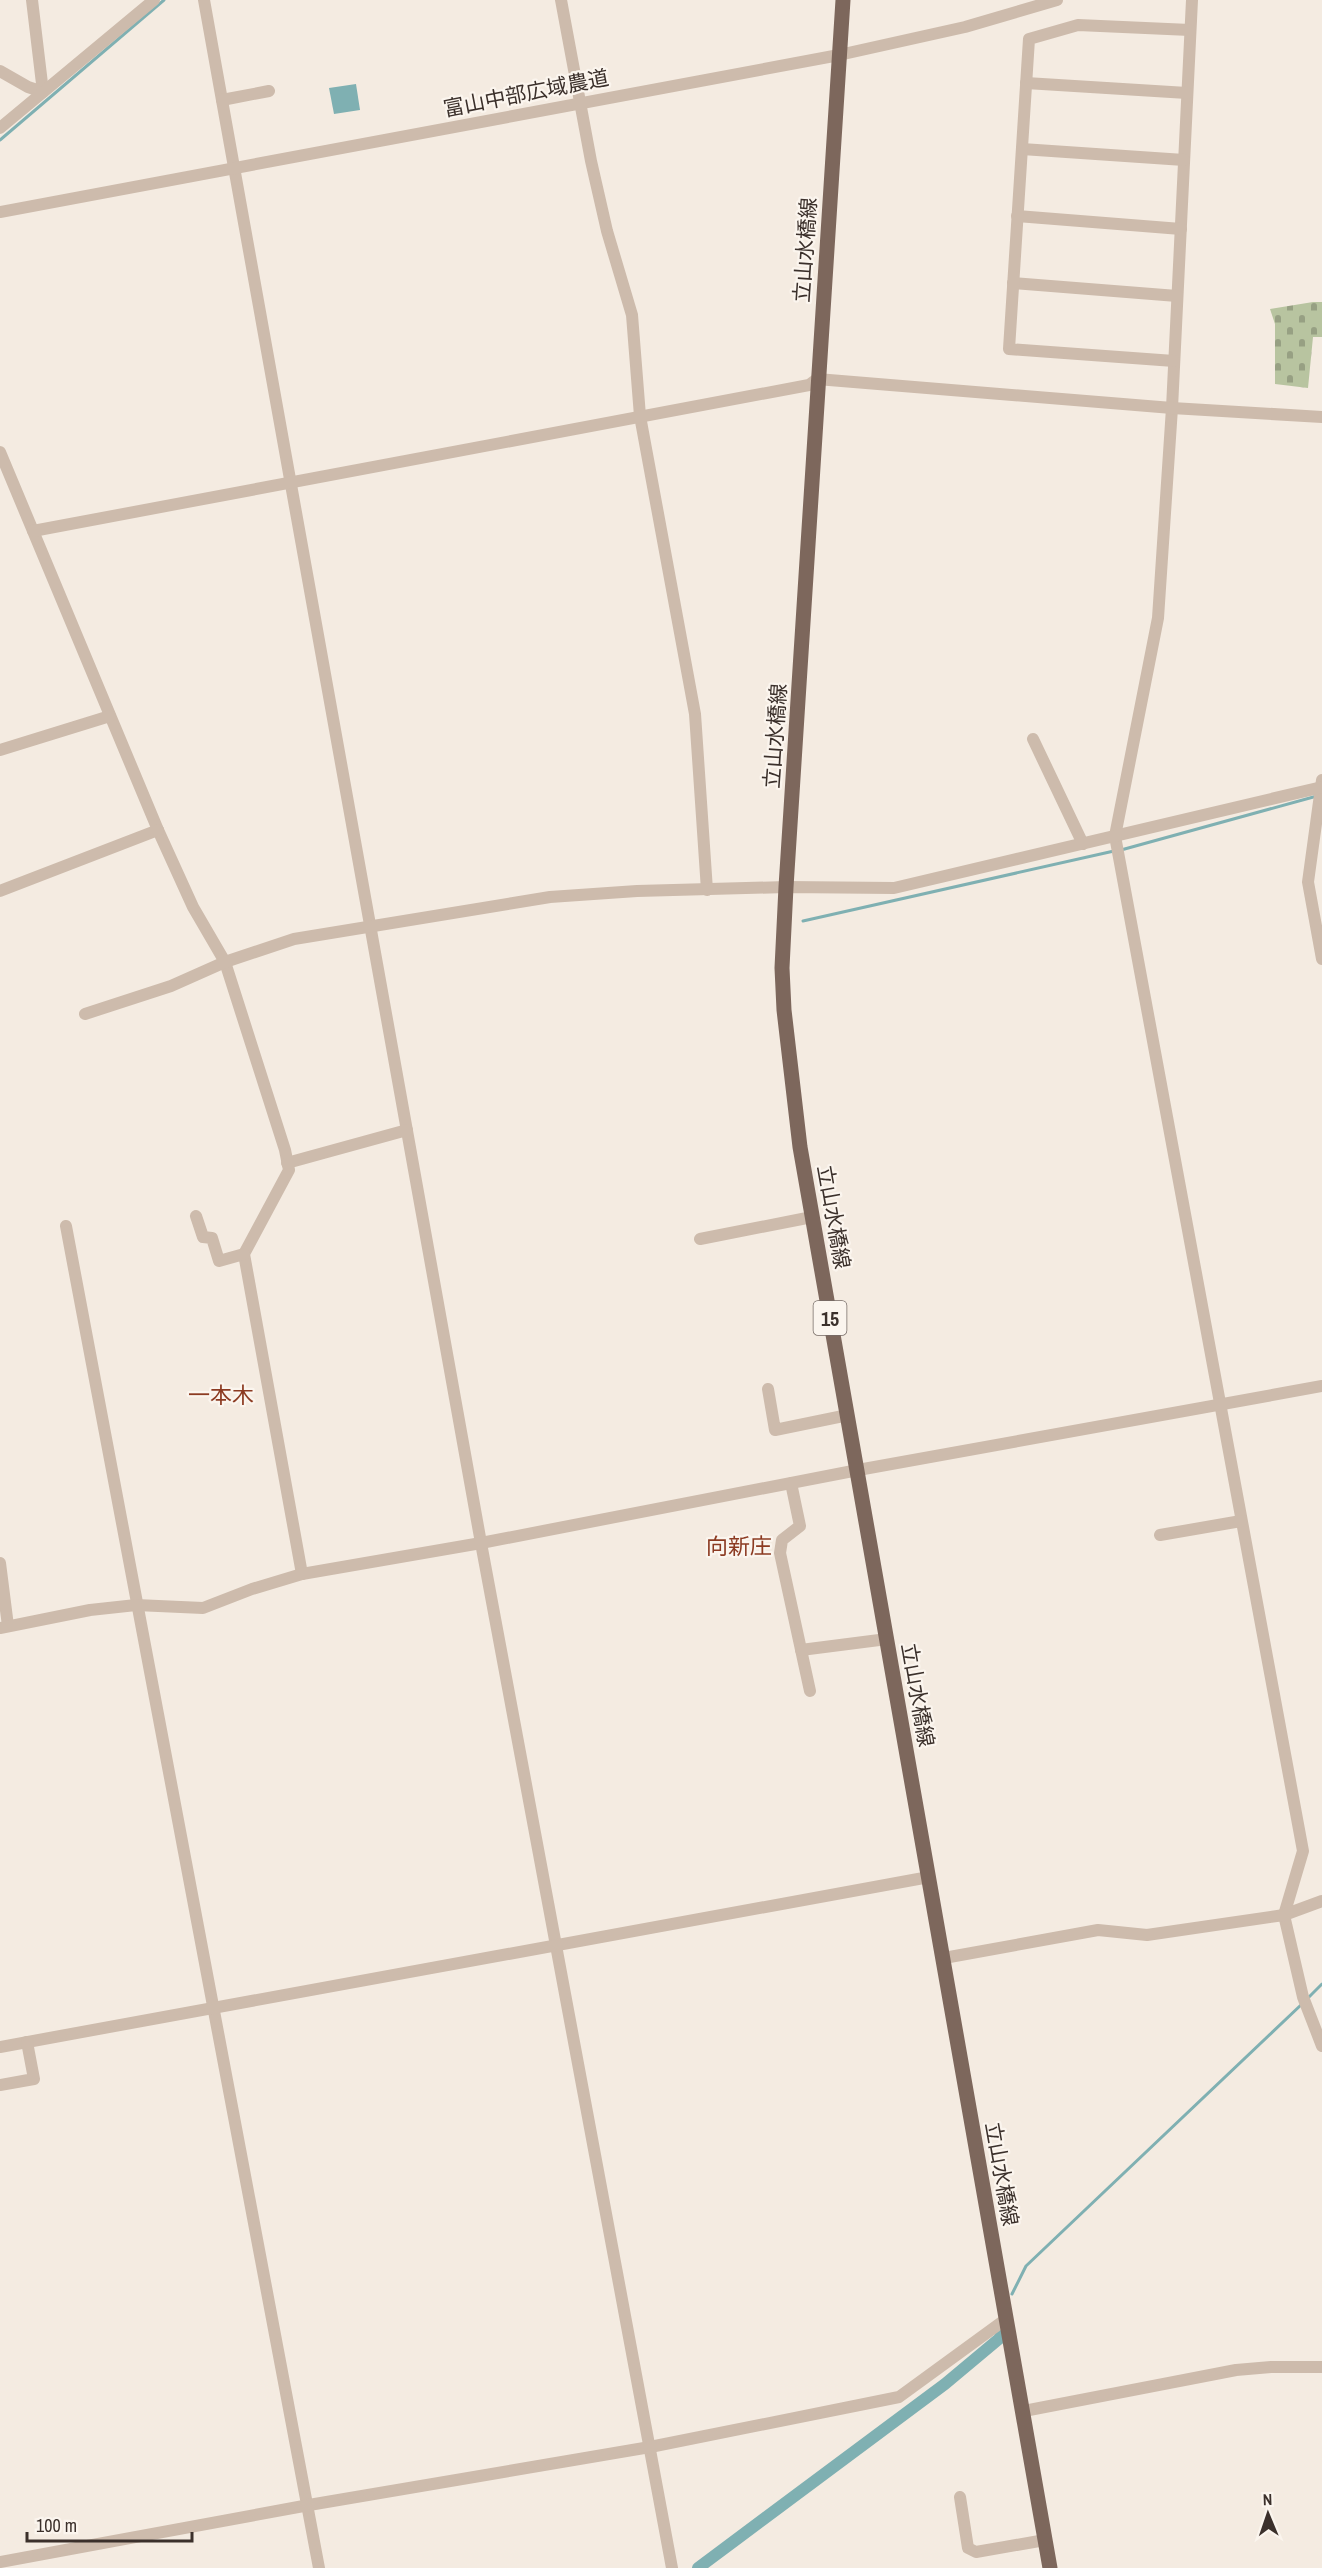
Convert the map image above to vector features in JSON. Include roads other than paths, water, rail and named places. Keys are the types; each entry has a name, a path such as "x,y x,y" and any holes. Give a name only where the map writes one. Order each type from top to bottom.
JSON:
{"main road":[{"name":"立山水橋線","path":"843,0 786,886 782,968 784,1010 789,1066 812,1217 1050,2568"}],"street":[{"path":"32,0 43,92"},
{"path":"0,128 154,0"},
{"path":"204,0 555,1947 672,2568"},
{"path":"561,0 591,161 632,315 640,416 695,714 707,890"},
{"name":"富山中部広域農道","path":"0,212 839,55 965,27 1057,0"},
{"path":"1192,0 1172,408 1158,618 1115,836 1303,1851 1284,1915 1303,1997 1322,2046"},
{"path":"1174,360 1009,349 1029,39 1078,25 1191,30"},
{"path":"0,71 28,87 43,92"},
{"path":"1026,83 1187,93"},
{"path":"222,100 269,91"},
{"path":"1022,148 1184,160"},
{"path":"1017,216 1181,229"},
{"path":"1013,283 1178,296"},
{"path":"33,531 809,385 817,379 1172,408 1322,417"},
{"path":"0,452 158,830 193,907 225,962 288,1163 289,1170 244,1254 302,1574"},
{"path":"0,750 110,716"},
{"path":"1033,739 1083,844"},
{"path":"1322,779 1308,882 1322,959"},
{"path":"85,1014 171,986 225,962 294,939 370,925 550,897 637,891 786,886 894,888 1322,787"},
{"path":"0,891 158,830"},
{"path":"288,1163 407,1130"},
{"path":"196,1216 203,1237 212,1238 219,1261 244,1254"},
{"path":"700,1239 812,1217"},
{"path":"66,1226 105,1427 136,1605 309,2505 319,2568"},
{"path":"0,1563 4,1627 90,1610 136,1605 203,1608 252,1589 302,1574 482,1543 858,1470 1322,1386"},
{"path":"768,1389 775,1430 848,1415"},
{"path":"791,1483 800,1526 782,1540 780,1553 810,1691"},
{"path":"1160,1534 1241,1521"},
{"path":"801,1650 887,1639"},
{"path":"0,2047 929,1877"},
{"path":"944,1959 1098,1930 1147,1935 1284,1915 1322,1901"},
{"path":"0,2085 34,2079 27,2042"},
{"path":"0,2562 309,2505 650,2447 899,2397 1006,2319"},
{"path":"1024,2411 1236,2370 1322,2367"},
{"path":"960,2497 968,2548 976,2552 1045,2540"}],"water":[{"path":"356,84 360,110 334,114 329,88"}],"waterway":[{"path":"0,140 164,0"},
{"path":"1121,850 1317,796"},
{"path":"803,921 1114,851"},
{"path":"1307,1999 1322,1984"},
{"path":"1012,2294 1026,2266 1302,2004"},
{"path":"698,2568 945,2384 1000,2338 1001,2332"}],"district":[{"name":"一本木","path":"221,1395"},
{"name":"向新庄","path":"739,1546"}]}
